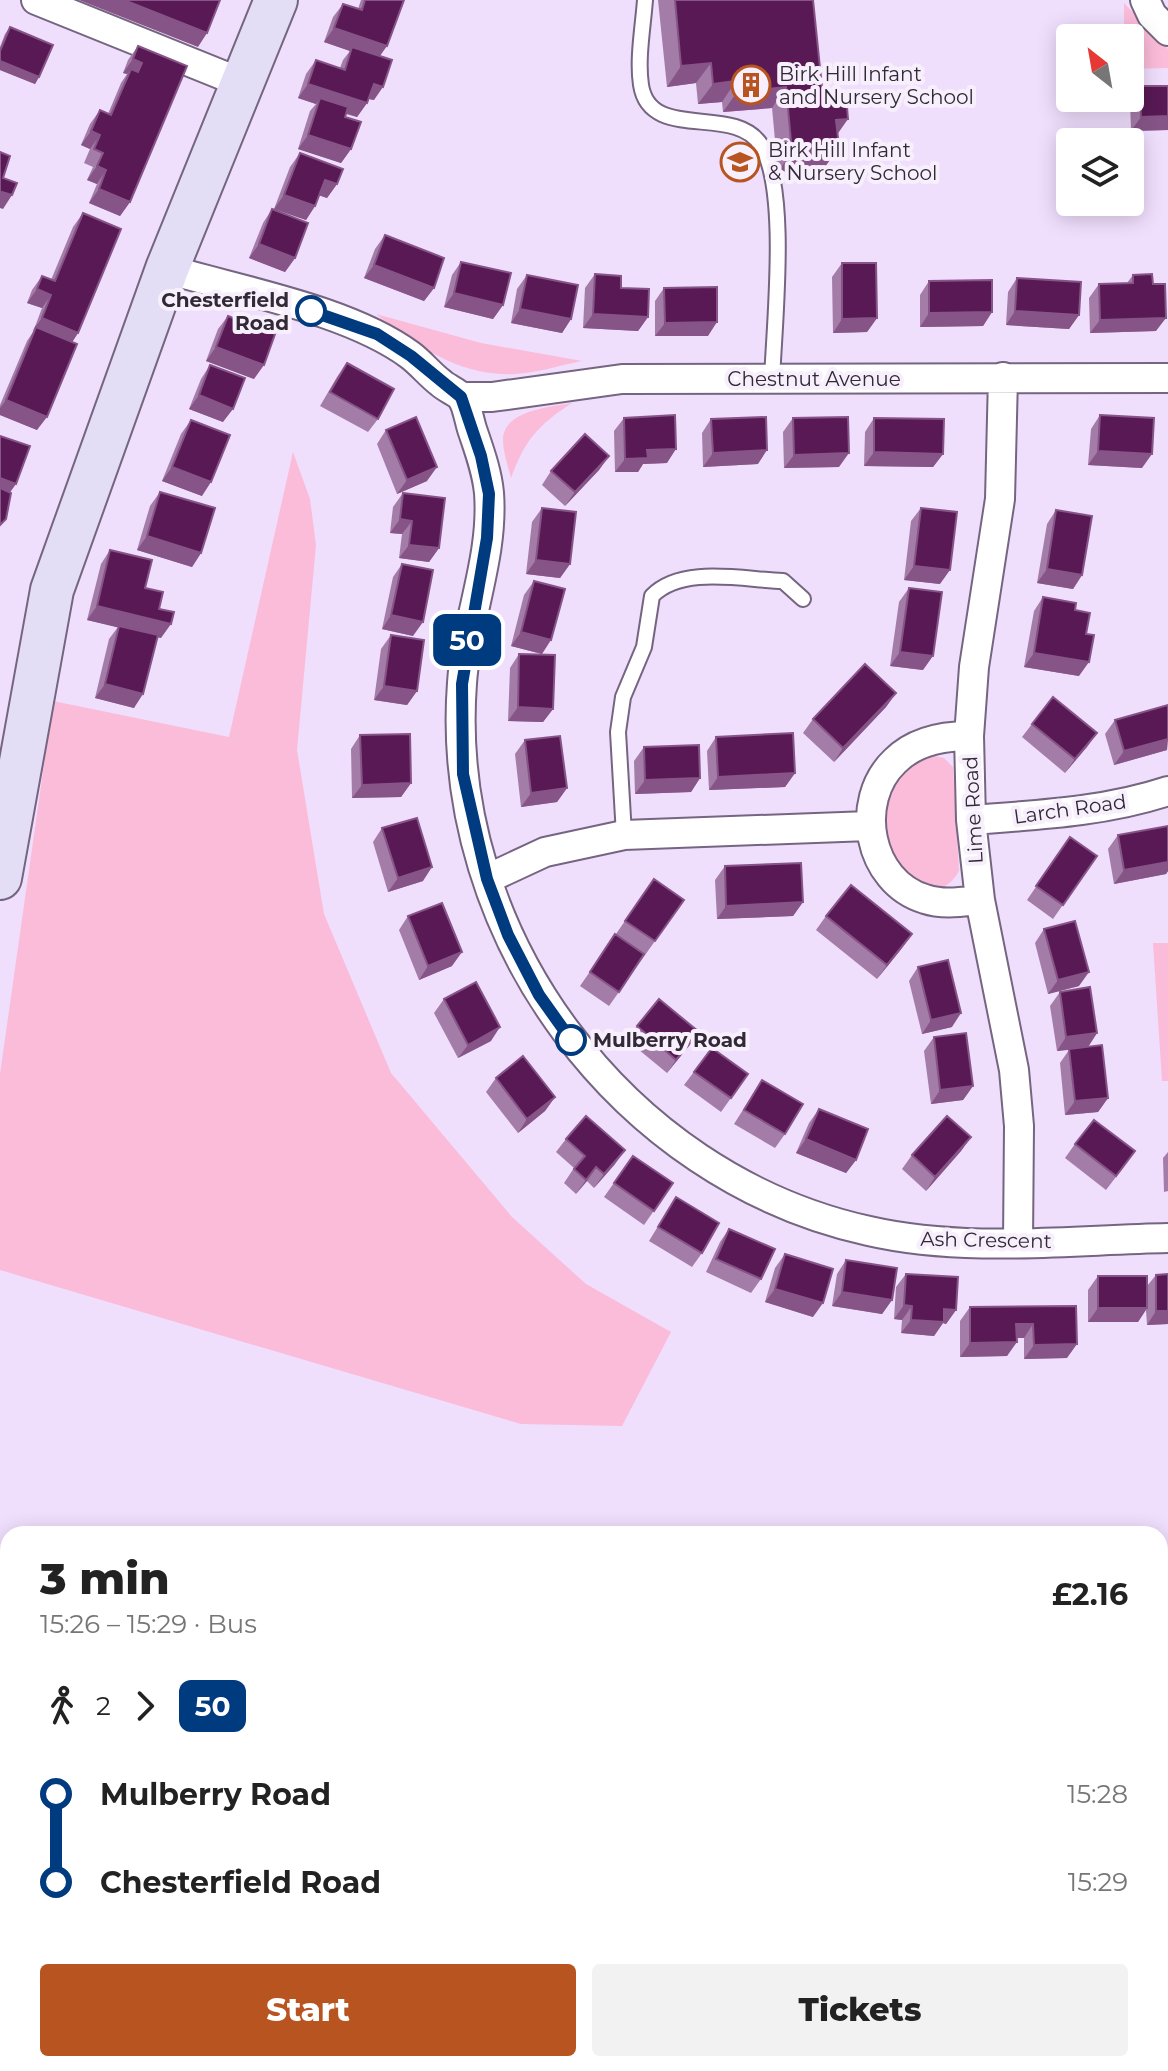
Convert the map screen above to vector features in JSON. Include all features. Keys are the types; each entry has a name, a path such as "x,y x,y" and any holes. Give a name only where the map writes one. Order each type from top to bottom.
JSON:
{"main road":[{"path":"0,878 52,590 167,269 276,0"}],"street":[{"path":"36,0 242,83"},
{"path":"1145,0 1152,15 1168,31"},
{"path":"167,269 340,319 377,334 411,356 461,397"},
{"name":"Lime Road","path":"1003,377 1000,499 974,667 969,736 971,820 980,900 1014,1070 1019,1126 1018,1242"},
{"name":"Chestnut Avenue","path":"461,397 492,397 622,379 1168,378"},
{"name":"Ash Crescent","path":"461,397 481,456 489,494 487,538 466,645 460,732 463,774 487,879 508,935 539,995 612,1090 655,1128 757,1190 808,1212 866,1231 927,1242 1168,1238"},
{"path":"969,736 929,741 893,763 878,786 869,826 885,868 900,886 923,899 980,900"},
{"name":"Larch Road","path":"971,820 1057,813 1168,791"},
{"path":"487,879 545,852 624,835 869,826"}],"lane":[{"path":"645,0 640,84 645,101 658,114 672,118 734,124 750,131 770,167 776,197 772,381"},
{"path":"624,835 618,732 623,697 644,647 652,596 674,581 695,578 783,581 803,599"}],"shaded area":[{"path":"1124,3 1168,49 1168,68 1144,69 1144,24 1124,24"},
{"path":"376,314 481,343 582,361 523,373 495,374 476,370 423,348"},
{"path":"572,403 534,434 511,478 503,440 511,422 530,412"},
{"path":"293,452 310,499 316,545 297,750 324,914 391,1073 512,1217 586,1284 671,1332 622,1426 521,1424 0,1270 0,1074 53,701 229,737"},
{"path":"929,755 944,758 953,767 959,871 944,886 926,887 908,876 894,856 886,832 887,804 900,778"},
{"path":"1153,943 1168,943 1168,1081 1162,1081"}],"building":[{"path":"124,0 220,0 207,33"},
{"path":"365,0 404,0 387,46 334,28 343,4 362,10"},
{"name":"Birk Hill Infant and Nursery School","path":"675,0 813,0 823,97 846,95 848,119 836,120 839,147 792,152 786,87 737,92 736,81 713,84 711,63 681,66"},
{"path":"10,27 53,45 39,77 0,61 0,51"},
{"path":"138,46 187,66 130,202 99,189 106,170 97,166 103,153 94,149 100,135 91,131 100,110 111,115 131,69 138,72 142,63 133,59"},
{"path":"352,47 392,60 383,87 374,84 367,103 308,84 316,60 345,70"},
{"path":"1144,86 1168,86 1168,116 1141,117 1141,112 1144,112"},
{"path":"320,98 348,107 345,117 361,122 351,149 308,135"},
{"path":"0,152 10,156 3,178 17,183 12,195 2,192 0,199"},
{"path":"300,153 343,169 337,184 325,180 315,206 284,195"},
{"path":"272,209 308,223 295,258 259,244"},
{"path":"83,213 121,229 78,333 42,318 51,295 37,289 42,276 55,281"},
{"path":"385,235 444,258 434,288 374,265"},
{"path":"461,262 511,273 503,305 454,293"},
{"path":"842,263 876,263 877,318 842,319"},
{"path":"595,274 621,276 621,288 649,289 648,317 593,314"},
{"path":"1152,274 1153,284 1165,284 1166,318 1100,320 1099,284 1133,283 1133,275"},
{"path":"527,275 578,285 571,319 520,309"},
{"path":"1017,278 1081,282 1079,315 1015,311"},
{"path":"992,280 992,312 929,313 929,281"},
{"path":"717,287 717,322 665,323 664,288"},
{"path":"228,316 275,334 264,365 216,347"},
{"path":"36,327 77,344 47,417 6,400"},
{"path":"347,363 394,389 378,419 330,392"},
{"path":"210,365 245,378 233,409 199,395"},
{"path":"675,415 676,449 647,450 648,458 625,459 624,418"},
{"path":"1100,415 1154,418 1152,454 1098,451"},
{"path":"416,417 437,467 407,480 386,430"},
{"path":"766,417 767,450 713,453 711,419"},
{"path":"848,417 849,453 794,455 793,418"},
{"path":"874,418 944,419 943,454 874,452"},
{"path":"191,420 230,435 211,482 172,467"},
{"path":"585,434 609,456 575,492 551,471"},
{"path":"0,436 30,446 16,484 0,478"},
{"path":"0,488 11,493 6,519 0,525"},
{"path":"160,492 215,508 201,553 147,536"},
{"path":"403,493 445,498 439,548 409,545 412,521 400,519"},
{"path":"542,508 576,512 570,564 536,560"},
{"path":"921,508 957,512 950,570 914,566"},
{"path":"1056,510 1092,516 1082,575 1047,569"},
{"path":"110,550 152,560 145,588 163,592 159,609 174,612 171,624 97,606"},
{"path":"402,564 433,570 423,622 391,615"},
{"path":"534,581 565,589 551,640 521,632"},
{"path":"909,588 942,592 933,656 900,652"},
{"path":"1043,597 1076,603 1075,610 1090,613 1086,634 1094,635 1089,662 1034,653"},
{"path":"119,626 158,635 143,694 105,684"},
{"path":"391,635 424,640 417,691 384,686"},
{"path":"519,654 555,655 553,709 518,707"},
{"path":"865,664 896,693 843,748 813,719"},
{"path":"1053,697 1097,733 1075,759 1032,724"},
{"path":"1168,705 1168,739 1124,751 1115,720"},
{"path":"793,733 795,773 718,777 716,737"},
{"path":"410,734 411,783 362,785 360,735"},
{"path":"560,736 567,788 531,793 525,740"},
{"path":"699,745 700,778 645,780 644,747"},
{"path":"417,818 432,867 398,878 382,828"},
{"path":"1168,826 1168,862 1124,870 1118,835"},
{"path":"1070,837 1097,856 1063,905 1036,886"},
{"path":"801,863 803,902 726,906 725,866"},
{"path":"654,879 684,900 655,941 625,921"},
{"path":"851,885 912,934 887,965 826,916"},
{"path":"442,903 462,952 428,966 408,916"},
{"path":"1075,921 1089,972 1058,980 1044,929"},
{"path":"615,934 644,954 619,992 590,972"},
{"path":"948,960 961,1013 931,1020 918,967"},
{"path":"476,982 500,1027 468,1045 444,999"},
{"path":"1090,987 1097,1033 1066,1037 1060,992"},
{"path":"659,999 699,1032 676,1060 637,1026"},
{"path":"966,1033 973,1086 940,1090 934,1037"},
{"path":"1102,1045 1108,1098 1075,1101 1069,1049"},
{"path":"712,1048 748,1074 731,1098 694,1072"},
{"path":"523,1056 555,1097 527,1119 496,1078"},
{"path":"762,1080 803,1104 785,1134 744,1110"},
{"path":"819,1109 868,1129 856,1160 806,1139"},
{"path":"586,1116 625,1150 604,1174 596,1167 586,1180 574,1169 585,1156 566,1139"},
{"path":"947,1116 971,1137 935,1177 912,1155"},
{"path":"1094,1120 1135,1151 1116,1176 1075,1144"},
{"path":"633,1156 673,1183 654,1211 614,1183"},
{"path":"676,1197 719,1223 702,1253 658,1227"},
{"path":"729,1229 775,1249 761,1279 716,1259"},
{"path":"785,1254 833,1269 823,1303 775,1289"},
{"path":"846,1260 897,1268 892,1300 842,1292"},
{"path":"906,1274 958,1277 956,1310 944,1309 944,1322 911,1320 912,1306 904,1305"},
{"path":"1168,1274 1168,1311 1156,1311 1156,1275"},
{"path":"1098,1276 1147,1276 1147,1308 1098,1308"},
{"path":"1076,1306 1077,1344 1034,1345 1033,1324 1016,1324 1017,1342 970,1343 970,1307"}],"bus line":[{"name":"50","path":"311,311 377,334 411,356 442,385 461,397 481,456 489,494 487,538 466,645 462,684 460,732 463,774 487,879 508,935 539,995 571,1040"}],"place":[{"name":"Birk Hill Infant and Nursery School","path":"751,85"},
{"name":"Birk Hill Infant & Nursery School","path":"740,162"},
{"name":"Chesterfield Road","path":"311,311"},
{"name":"Mulberry Road","path":"571,1040"}]}
